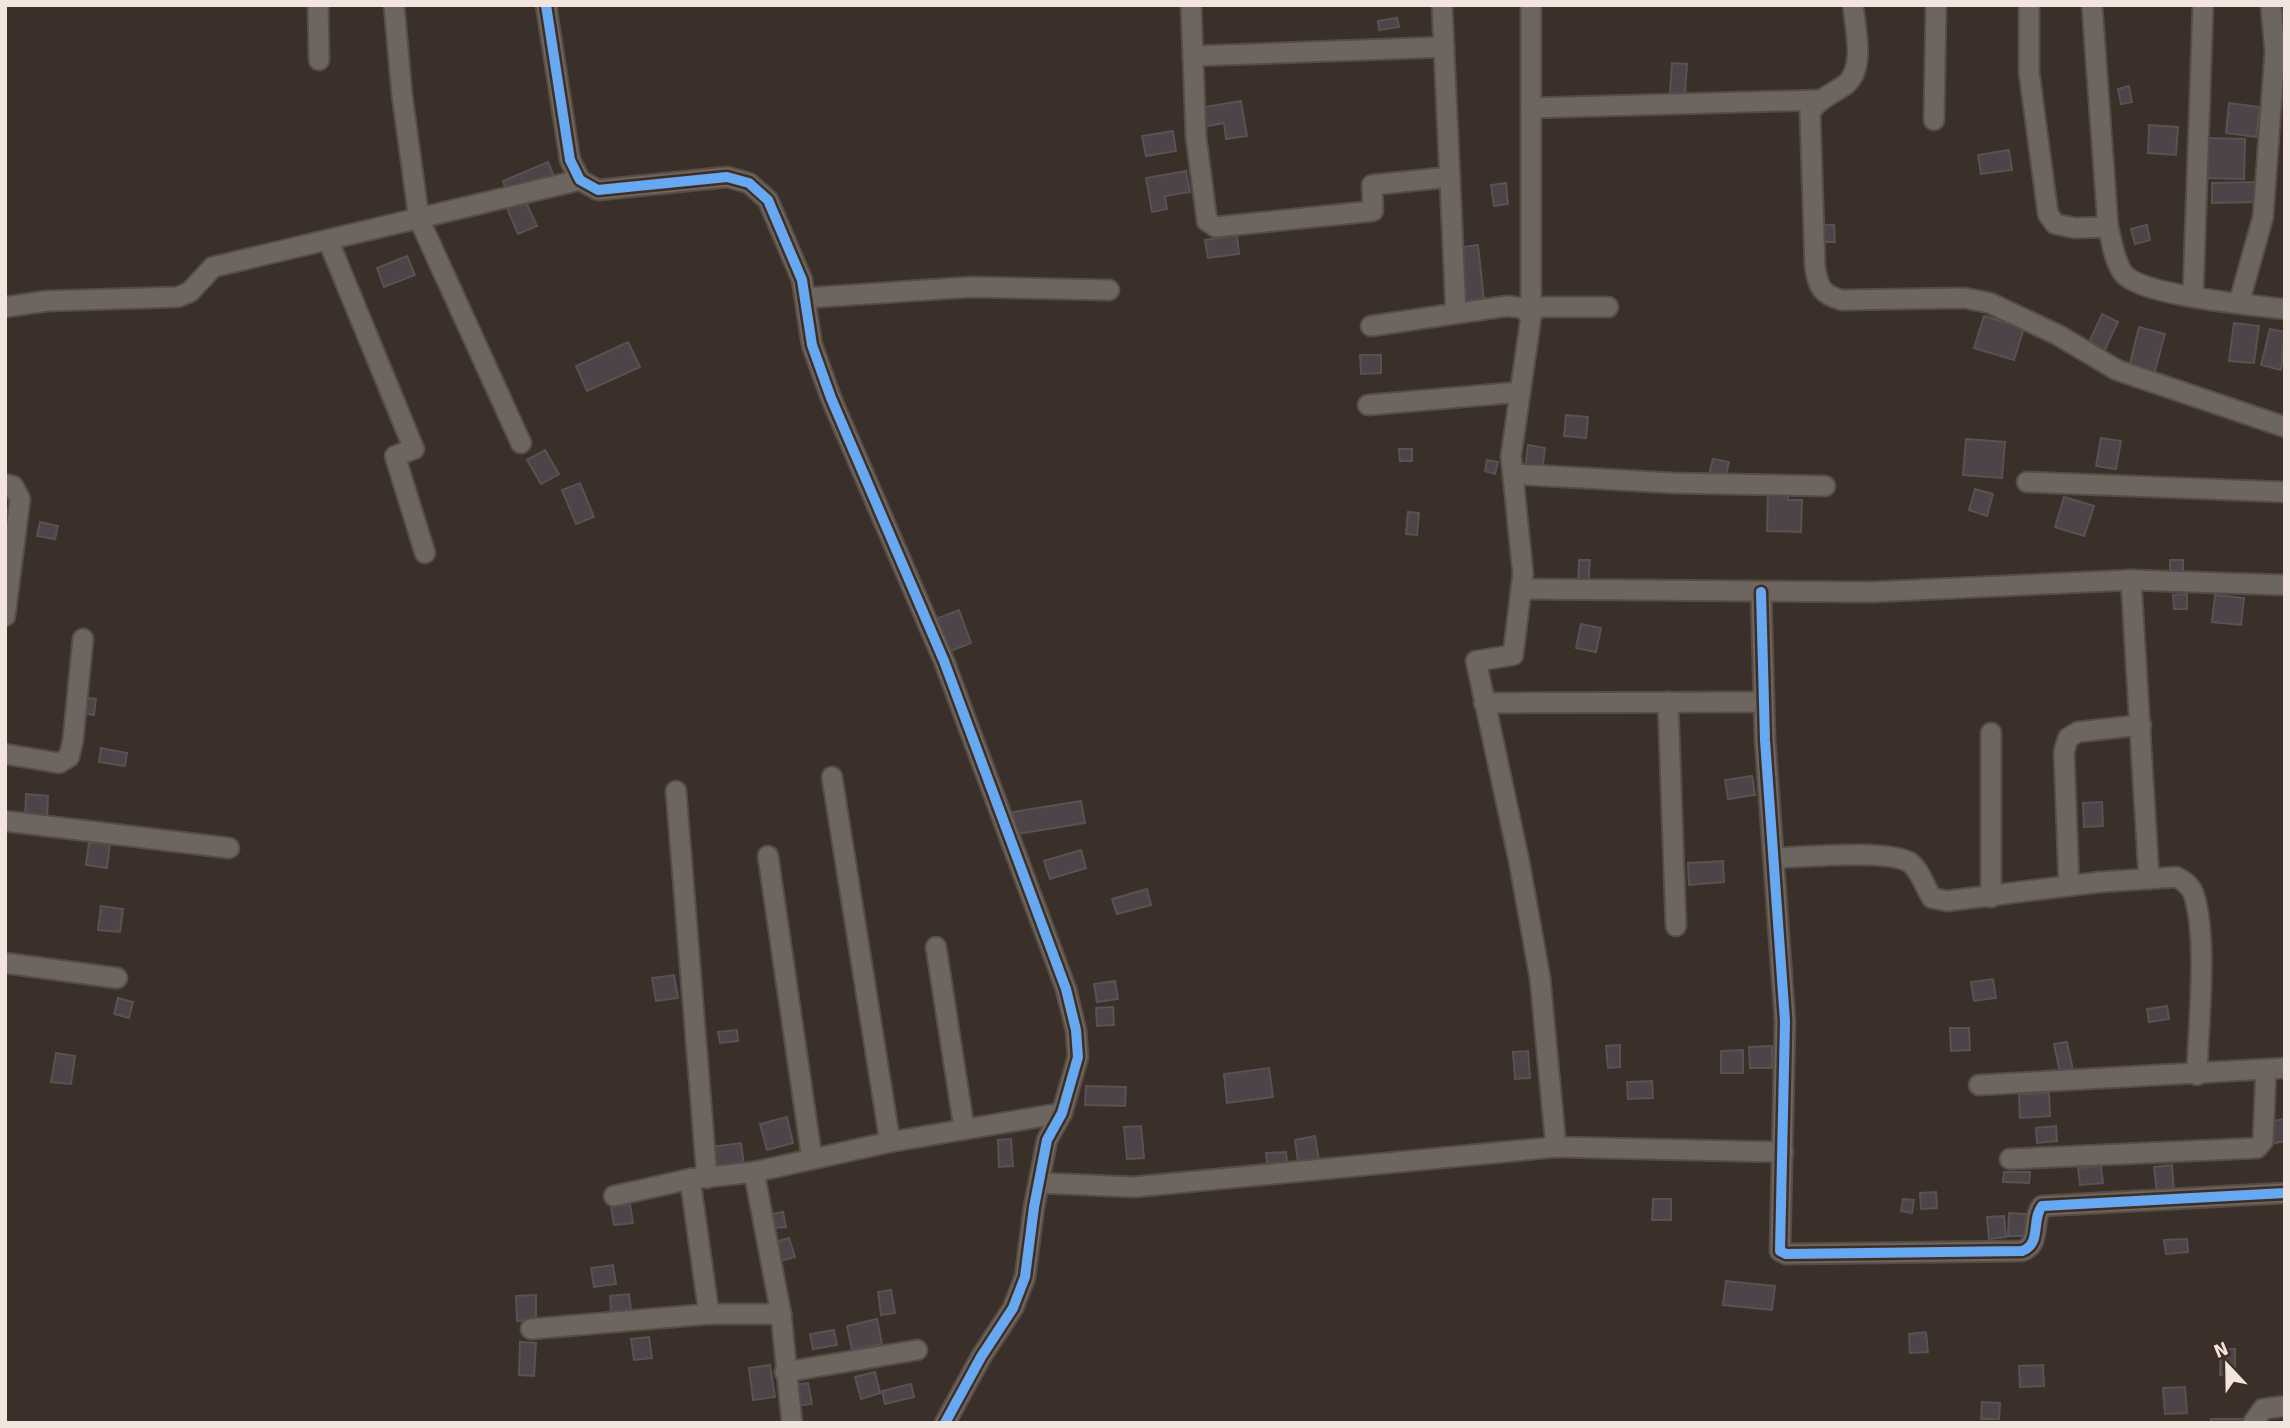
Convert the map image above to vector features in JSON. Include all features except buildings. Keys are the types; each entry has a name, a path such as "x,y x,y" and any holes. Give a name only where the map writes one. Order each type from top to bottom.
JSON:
{"street":[{"path":"318,5 318,60"},
{"path":"394,5 402,95 419,219 521,443"},
{"path":"546,5 570,160 580,180 598,190 727,177 749,183 768,200 802,280 812,345 831,398 944,661 1066,989 1076,1030 1078,1057 1062,1113 1047,1140 1021,1287 1013,1308 981,1357 945,1423"},
{"path":"1191,5 1196,137 1207,221 1216,227 1373,211 1372,185 1450,177"},
{"path":"1442,5 1456,313"},
{"path":"1531,5 1531,312 1511,456 1523,575 1513,655 1476,661 1519,861 1539,978 1556,1147"},
{"path":"1853,5 1857,65 1851,79 1819,100 1810,112 1814,253 1818,287 1827,296 1842,300 1964,298 1990,303 2058,335 2117,370 2285,427"},
{"path":"1934,120 1936,5"},
{"path":"2029,5 2029,72 2048,214 2055,224 2075,228 2108,227"},
{"path":"2092,5 2108,227 2115,256 2124,275 2147,289 2285,310"},
{"path":"2193,296 2203,5"},
{"path":"2239,303 2263,217 2275,52 2271,5"},
{"path":"1193,56 1444,47"},
{"path":"1531,108 1819,100"},
{"path":"5,307 47,301 178,297 190,292 213,267 580,180"},
{"path":"328,240 414,449 395,456 425,554"},
{"path":"805,298 971,287 1109,290"},
{"path":"1371,326 1507,306 1531,312 1608,307"},
{"path":"1368,405 1520,392"},
{"path":"1513,474 1673,483 1825,486"},
{"path":"2027,482 2285,492"},
{"path":"5,484 13,486 20,499 5,616"},
{"path":"1521,589 1871,592 2131,580 2285,584"},
{"path":"2131,580 2149,879"},
{"path":"1761,592 1764,702 1785,1021 1780,1251 1786,1254 2022,1251 2031,1246 2038,1212 2046,1206 2285,1194"},
{"path":"5,754 60,762 69,757 83,639"},
{"path":"1668,702 1676,926"},
{"path":"1484,703 1764,702"},
{"path":"2068,886 2064,752 2068,738 2078,732 2141,725"},
{"path":"1991,733 1991,897"},
{"path":"832,777 890,1142"},
{"path":"676,791 698,1179 709,1314"},
{"path":"5,821 229,848"},
{"path":"768,856 812,1159"},
{"path":"1774,858 1864,856 1903,860 1912,863 1932,898 1947,901 2149,879 2176,877 2186,882 2194,894 2200,934 2197,1075"},
{"path":"936,947 964,1128"},
{"path":"5,963 117,978"},
{"path":"1979,1085 2276,1069 2263,1141 2257,1148 2010,1159"},
{"path":"614,1196 698,1179 754,1172 964,1128 1062,1113"},
{"path":"1040,1183 1134,1187 1556,1147 1783,1152"},
{"path":"754,1172 781,1314 792,1423"},
{"path":"531,1329 709,1314 781,1314"},
{"path":"785,1372 917,1350"},
{"path":"2253,1423 2263,1409 2285,1406"}],"cycle path":[{"path":"546,5 570,160 580,180 598,190 727,177 749,183 768,200 802,280 812,345 831,398 944,661 1066,989 1076,1030 1078,1057 1062,1113 1047,1140 1034,1207 1025,1277 1013,1308 981,1357 945,1423"},
{"path":"1761,592 1765,740 1785,1021 1780,1251 1786,1254 2022,1251 2032,1243 2042,1206 2285,1193"}]}
